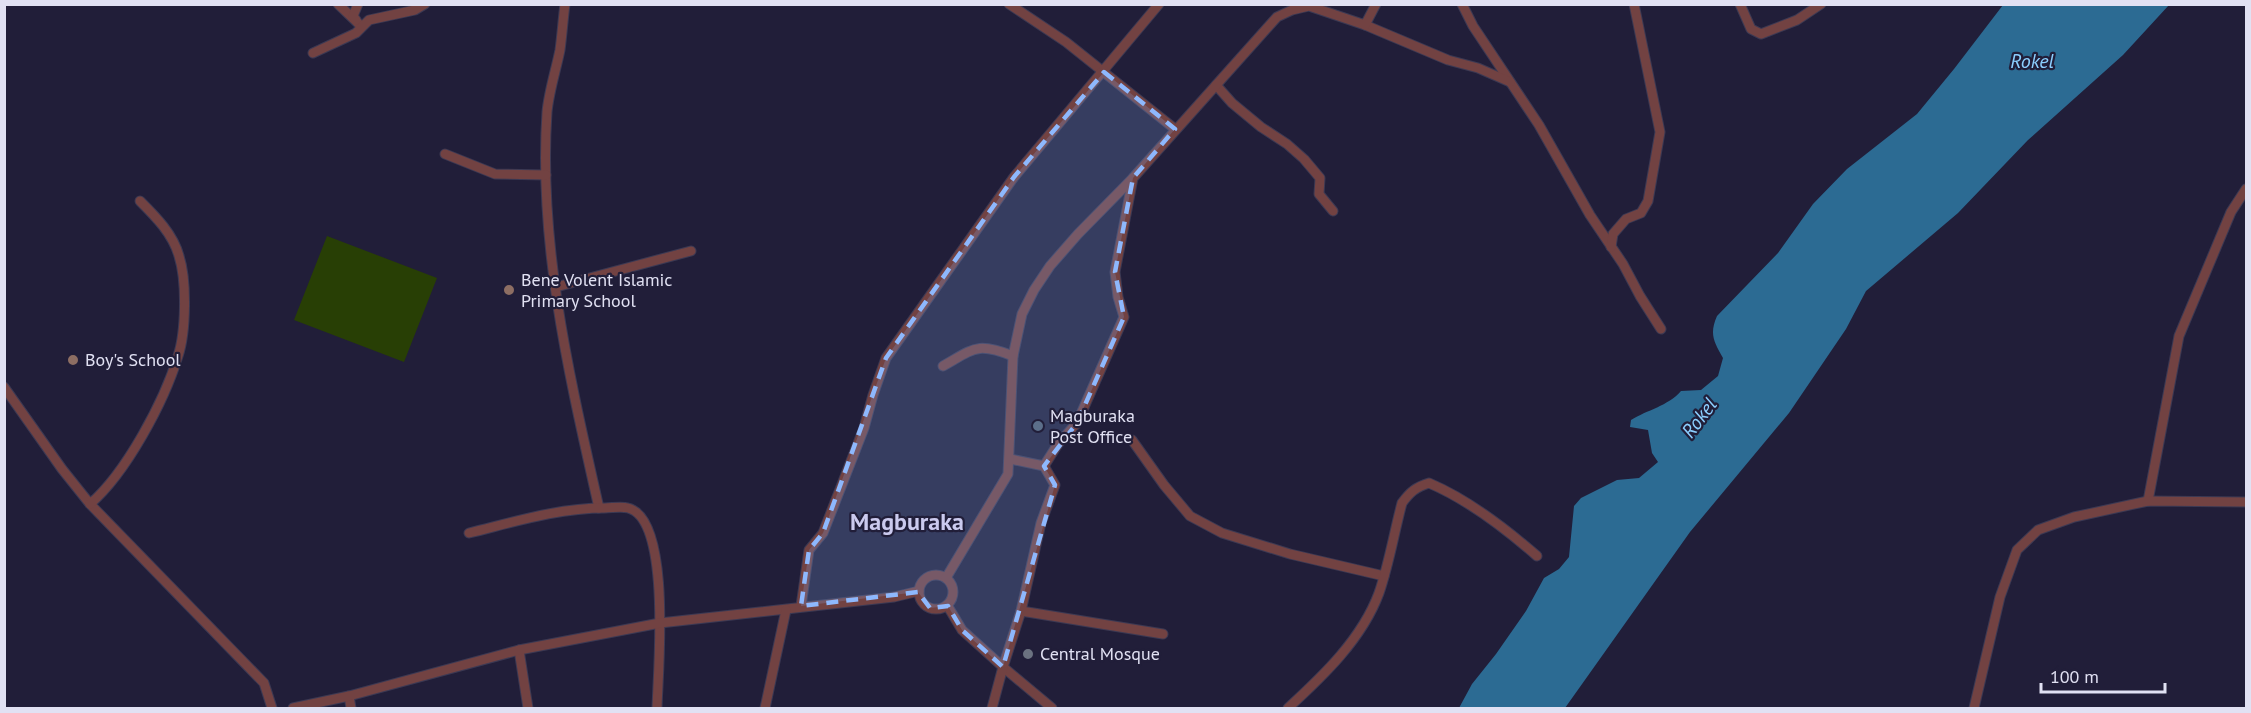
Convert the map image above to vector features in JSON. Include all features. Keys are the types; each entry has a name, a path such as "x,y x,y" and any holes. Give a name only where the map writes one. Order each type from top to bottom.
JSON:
{"street":[{"path":"338,4 361,26"},
{"path":"358,4 353,16 361,26"},
{"path":"313,53 356,33 369,20 415,10 425,4"},
{"path":"565,4 560,50 547,110 546,176 549,231 565,345 599,508"},
{"path":"1009,4 1066,42 1175,129"},
{"path":"801,606 809,550 823,534 864,428 886,358 1014,177 1159,4"},
{"path":"1365,26 1376,4"},
{"path":"1462,4 1473,26 1539,125 1590,215 1660,329"},
{"path":"1611,247 1613,234 1626,219 1641,213 1648,201 1660,132 1634,4"},
{"path":"1740,4 1751,29 1761,34 1797,20 1821,4"},
{"path":"946,578 1008,474 1013,356 1022,314 1034,290 1050,266 1078,234 1133,178 1277,17 1310,5 1448,60 1478,68 1511,83"},
{"path":"1216,85 1232,103 1304,159 1320,178 1319,194 1333,211"},
{"path":"445,154 495,174 546,176"},
{"path":"1044,466 1058,444 1077,423 1124,317 1118,297 1115,272 1133,178"},
{"path":"2148,501 2179,336 2230,212 2247,189"},
{"path":"90,504 110,483 142,435 179,355 186,312 180,256 164,225 140,201"},
{"path":"556,287 692,250"},
{"path":"943,366 976,348 986,347 1013,356"},
{"path":"4,387 62,469 90,504 264,683 272,708"},
{"path":"1132,440 1164,485 1190,516 1222,533 1290,554 1384,576"},
{"path":"1010,459 1044,466"},
{"path":"992,708 1021,611 1041,523 1054,485 1044,466"},
{"path":"1288,708 1332,664 1354,637 1378,595 1402,503 1411,491 1429,483 1446,490 1509,532 1538,556"},
{"path":"1974,708 2000,597 2017,550 2038,530 2074,517 2148,501 2247,502"},
{"path":"469,533 555,512 628,508 642,515 652,539 661,599 657,708"},
{"path":"934,575 946,578 953,590 951,600 936,609 930,608 921,601 919,591 922,582 934,575"},
{"path":"293,708 349,696 519,650 660,623 894,597 919,591"},
{"path":"947,604 962,630 1052,708"},
{"path":"765,708 786,609"},
{"path":"1021,611 1162,634"},
{"path":"519,650 528,708"},
{"path":"349,696 351,708"}],"highlighted area":[{"path":"1104,72 1175,129 1133,178 1115,272 1124,317 1077,423 1044,466 1055,485 1003,667 962,630 948,606 930,608 918,592 801,606 809,550 823,533 886,358 1014,177"}],"green space":[{"path":"327,236 437,278 404,362 294,320"}],"water":[{"name":"Rokel","path":"2003,5 2169,5 2123,55 2028,140 1958,213 1866,291 1846,329 1789,413 1690,532 1565,708 1459,708 1472,684 1526,611 1544,578 1559,569 1569,557 1574,506 1581,498 1617,480 1639,478 1658,462 1652,453 1648,430 1630,427 1631,420 1664,404 1681,391 1701,390 1718,376 1723,358 1713,333 1717,316 1778,253 1813,204 1847,169 1917,114"}],"place":[{"name":"Bene Volent Islamic Primary School","path":"509,290"},
{"name":"Boy's School","path":"73,360"},
{"name":"Magburaka Post Office","path":"1038,426"},
{"name":"Central Mosque","path":"1028,654"}],"district":[{"name":"Magburaka","path":"907,522"}]}
